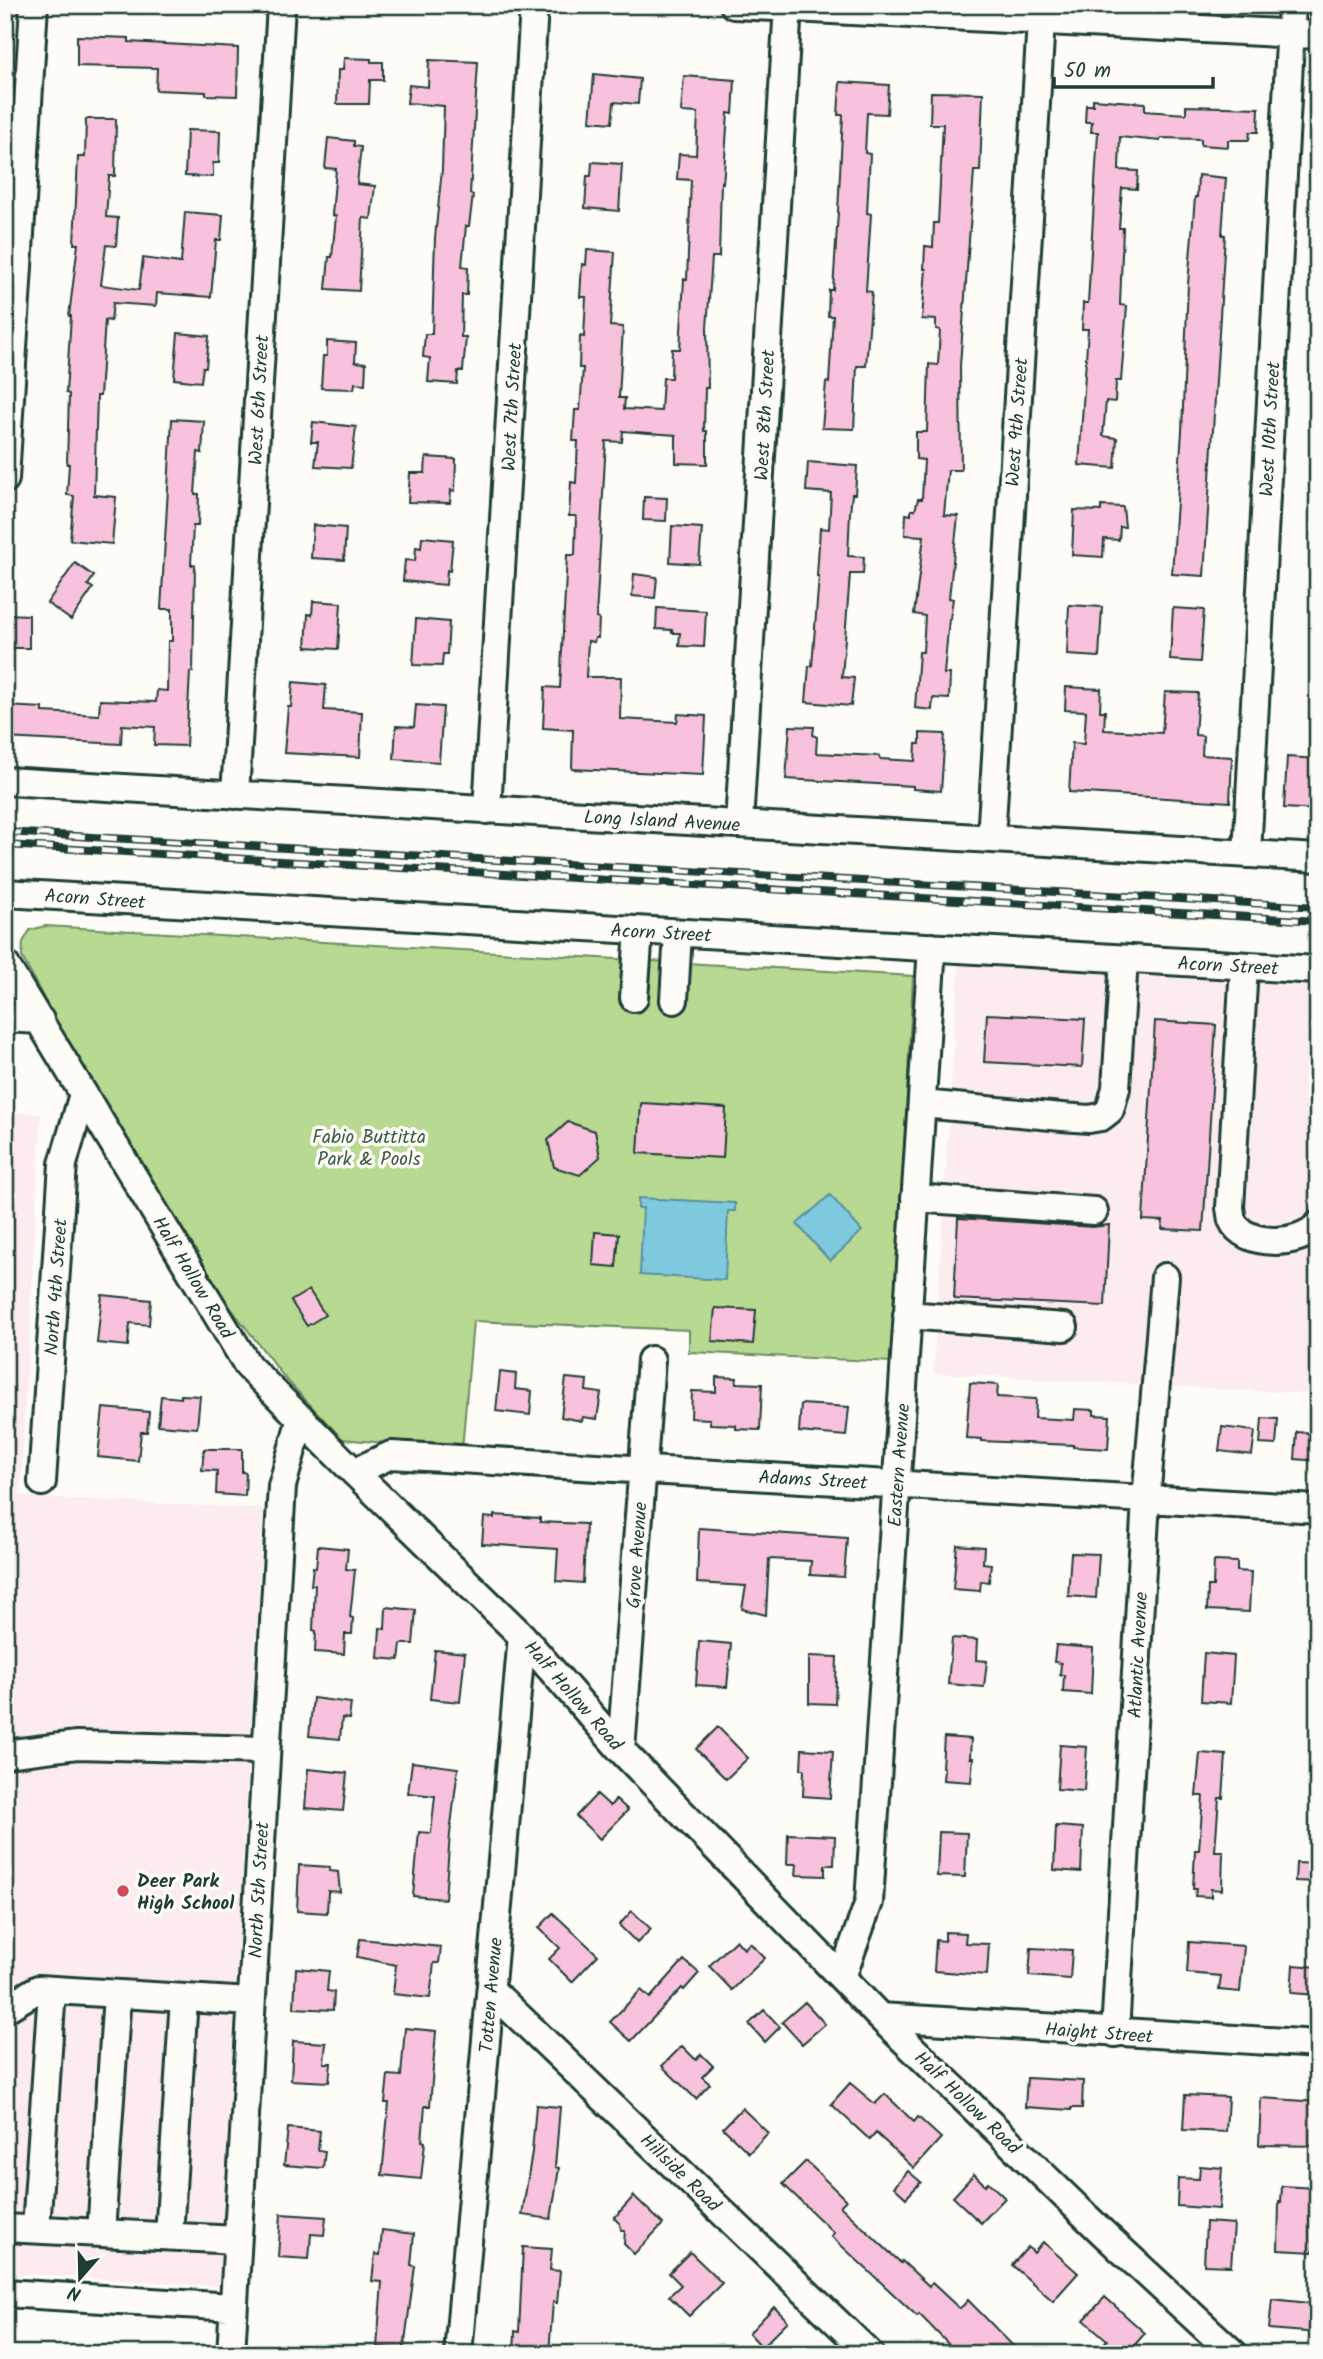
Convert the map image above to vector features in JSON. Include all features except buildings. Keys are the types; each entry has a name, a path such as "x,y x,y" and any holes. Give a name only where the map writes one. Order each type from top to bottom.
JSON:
{"street":[{"path":"5,479 34,5"},
{"name":"West 6th Street","path":"235,795 281,5"},
{"name":"West 7th Street","path":"487,810 534,5"},
{"path":"734,5 1041,13 1318,35"},
{"name":"West 10th Street","path":"1247,854 1292,5"},
{"name":"West 8th Street","path":"739,824 788,7"},
{"name":"West 9th Street","path":"990,839 1041,13"},
{"name":"Long Island Avenue","path":"5,781 1318,858"},
{"name":"Acorn Street","path":"5,893 1318,970"},
{"path":"634,998 639,930"},
{"path":"674,1000 678,933"},
{"name":"Eastern Avenue","path":"842,1978 869,1902 932,947"},
{"path":"922,1104 1089,1119 1110,1110 1116,1088 1124,959"},
{"name":"Half Hollow Road","path":"5,964 248,1366 299,1423 354,1472 522,1636 621,1750 880,2017 1102,2232 1234,2354"},
{"path":"1244,966 1230,1209 1233,1221 1242,1231 1256,1238 1283,1241 1298,1239 1318,1225"},
{"path":"5,1018 40,1020"},
{"name":"North 4th Street","path":"43,1482 63,1164 83,1094"},
{"path":"915,1198 1094,1212"},
{"name":"Atlantic Avenue","path":"1115,2033 1146,1500 1165,1277"},
{"path":"908,1315 1064,1327"},
{"name":"Grove Avenue","path":"621,1750 651,1360"},
{"name":"North 5th Street","path":"231,2354 282,1486 299,1423"},
{"name":"Adams Street","path":"354,1472 391,1455 1318,1508"},
{"name":"Totten Avenue","path":"458,2354 522,1636"},
{"path":"5,1754 77,1745 266,1750"},
{"path":"5,2009 38,1989 251,2003"},
{"path":"36,2229 52,1990"},
{"name":"Hillside Road","path":"491,1990 870,2354"},
{"path":"101,2233 117,1994"},
{"path":"169,2236 184,1998"},
{"name":"Haight Street","path":"880,2017 1318,2044"},
{"path":"5,2228 237,2240"},
{"path":"5,2293 233,2308"}],"shaded area":[{"path":"959,965 1318,987 1318,1394 933,1373"},
{"name":"Deer Park High School","path":"5,1112 41,1114 20,1496 263,1509 219,2286 5,2273"}],"green space":[{"name":"Fabio Buttitta Park & Pools","path":"45,926 913,976 893,1362 689,1352 689,1330 473,1321 462,1450 342,1439 284,1377 230,1307 115,1122 50,1010 22,957 23,942 30,930"}],"water":[{"path":"830,1195 862,1231 830,1261 797,1224"},
{"path":"638,1198 735,1203 735,1211 728,1211 725,1280 640,1275 643,1208 638,1208"}],"railway":[{"path":"5,832 1318,907"},
{"path":"5,845 1318,921"}],"place":[{"name":"Deer Park High School","path":"123,1891"}]}
